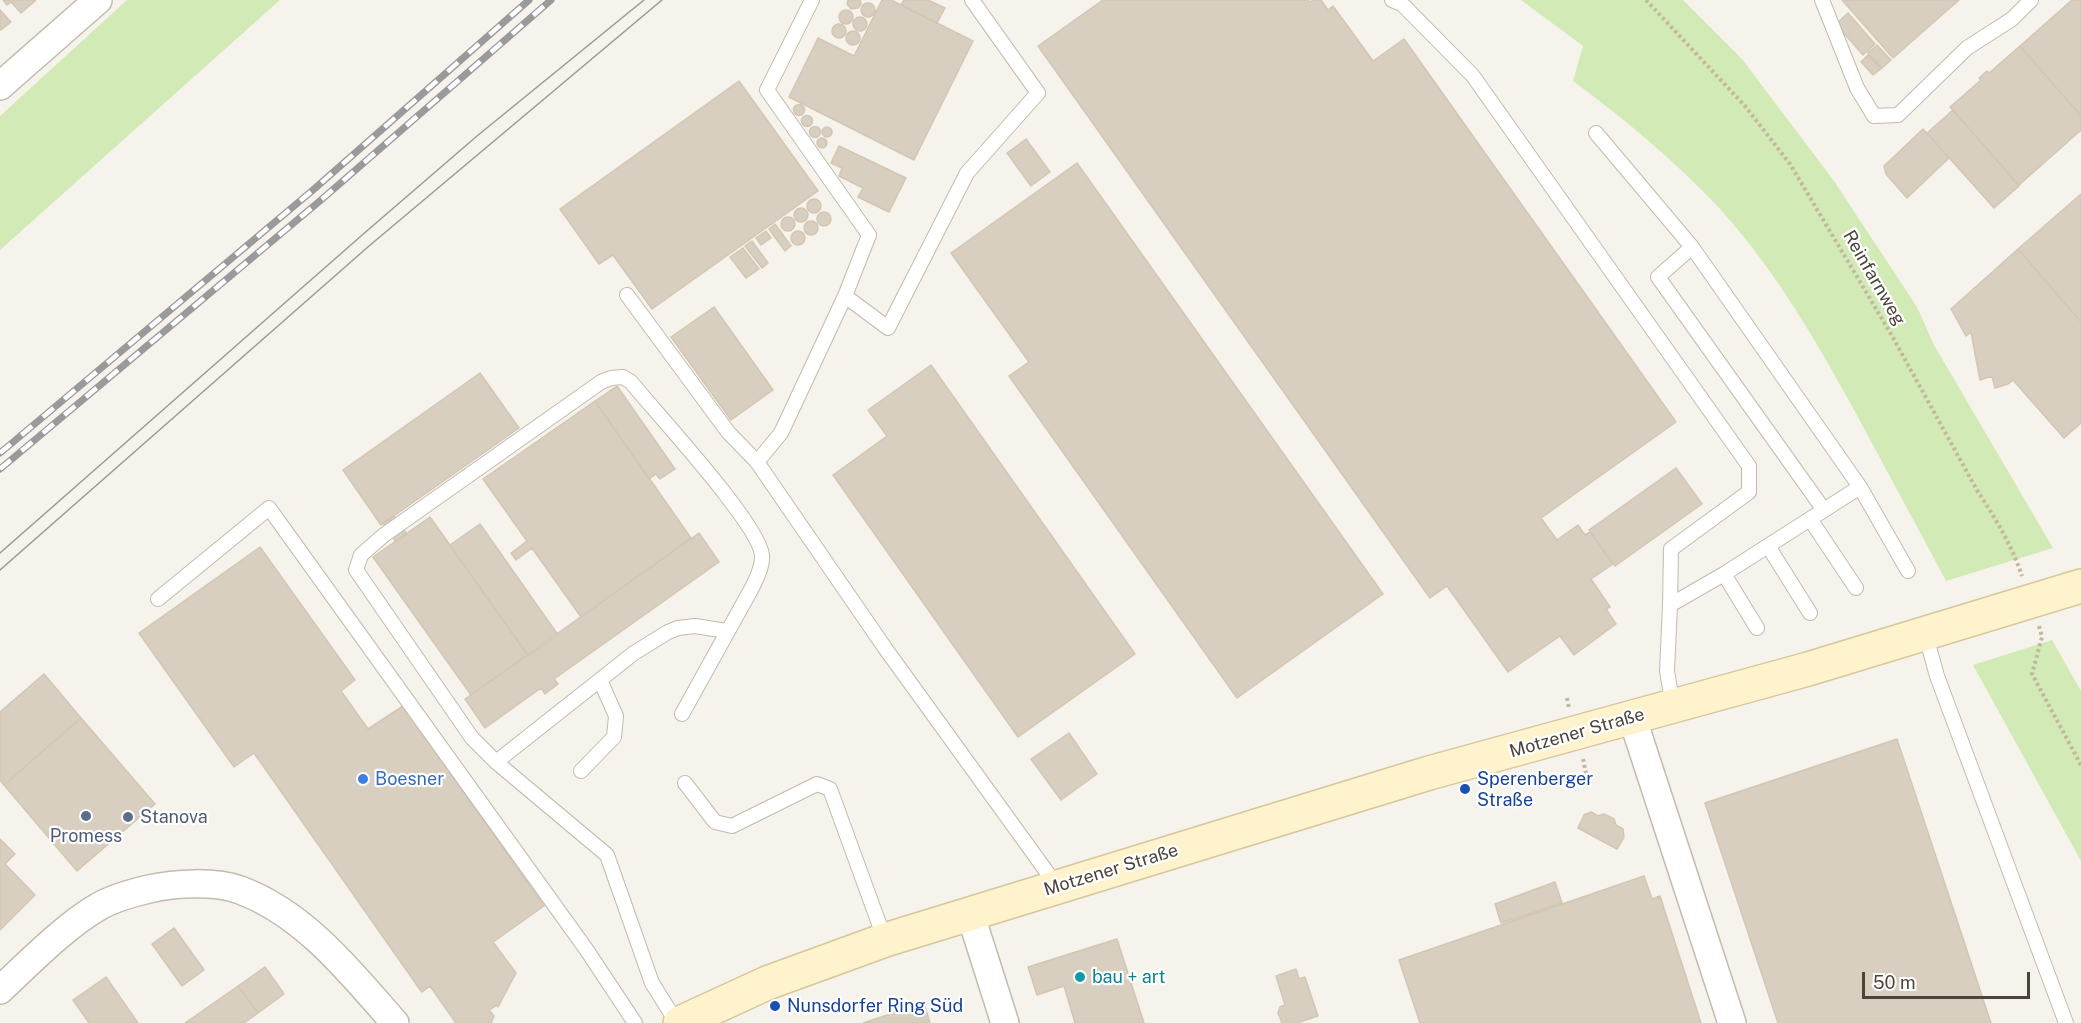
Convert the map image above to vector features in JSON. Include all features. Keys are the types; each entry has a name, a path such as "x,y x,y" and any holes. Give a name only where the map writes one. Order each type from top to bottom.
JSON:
{"street":[{"path":"0,86 98,0"},
{"name":"Motzener Straße","path":"678,1023 767,983 885,940 970,913 1429,773 1808,669 2081,586"},
{"path":"1632,717 1732,1023"},
{"path":"0,990 82,918 99,906 131,893 168,884 197,883 239,889 296,922 311,933 345,967 395,1023"},
{"path":"970,913 1005,1023"}],"lane":[{"path":"757,462 781,433 845,296 869,235 767,90 812,0"},
{"path":"845,296 888,328 967,173 1038,93 972,0"},
{"path":"1392,0 1402,4 1473,76 1749,466 1749,492 1671,549 1667,671 1673,707"},
{"path":"1822,0 1857,88 1874,116 1898,115 1967,48 2012,19 2031,0"},
{"path":"1596,133 1692,247 1860,487 1908,571"},
{"path":"1692,247 1659,277 1824,510"},
{"path":"627,295 728,432 757,462 885,648 1057,886"},
{"path":"678,1023 652,983 607,855 496,762 471,738 356,570 361,555 372,544 601,382 623,377 631,382 732,503 758,541 762,555 761,565 753,586 682,714"},
{"path":"1670,605 1724,574 1860,487"},
{"path":"158,599 269,508 586,949 635,1023"},
{"path":"1810,519 1856,588"},
{"path":"1768,546 1810,613"},
{"path":"1724,574 1757,628"},
{"path":"496,762 634,653 678,628 695,626 727,631"},
{"path":"1925,633 1937,676 2066,1023"},
{"path":"581,771 614,737 616,716 600,680"},
{"path":"684,783 715,822 732,826 817,784 830,789 885,940"}],"path":[{"name":"Reinfarnweg","path":"1646,0 1746,106 1790,164 1859,278 2017,560 2042,637 2031,674 2081,765"}],"green space":[{"path":"127,0 280,0 0,250 0,116"},
{"path":"1521,0 1683,0 1742,59 1834,181 1917,307 1934,345 2053,548 1946,581 1829,366 1779,284 1760,258 1720,209 1686,174 1631,126 1573,81 1583,46"},
{"path":"2052,640 2081,691 2081,861 1973,665"}],"building":[{"path":"3,0 36,0 21,13 11,2 7,5"},
{"path":"848,0 860,0 861,4 858,8 851,9 847,4"},
{"path":"882,0 891,0 973,41 914,160 789,97 818,38 854,56"},
{"path":"904,0 928,0 945,8 937,23 901,5"},
{"path":"1103,0 1308,0 1310,2 1321,0 1328,10 1333,6 1373,61 1404,39 1676,422 1541,518 1557,540 1578,525 1585,535 1590,532 1613,564 1591,579 1610,607 1606,609 1616,624 1574,655 1560,636 1508,672 1447,586 1430,598 1038,46"},
{"path":"1842,0 1959,0 1893,58"},
{"path":"2072,0 2081,0 2081,116 2020,46"},
{"path":"868,3 873,5 875,10 873,15 868,17 863,15 861,10 863,5"},
{"path":"0,10 11,22 1,30 0,30"},
{"path":"846,10 851,12 853,17 851,22 846,24 841,22 839,17 841,12"},
{"path":"1848,13 1875,44 1863,55 1836,24"},
{"path":"860,17 865,19 867,24 865,29 860,31 855,29 853,24 855,19"},
{"path":"839,24 844,26 846,31 844,36 839,38 834,36 832,31 834,26"},
{"path":"853,31 858,33 860,38 858,43 853,45 848,43 846,38 848,33"},
{"path":"1877,45 1891,60 1882,68 1868,53"},
{"path":"2020,46 2081,116 2081,130 2019,185 1950,107 1981,80 1979,78 1987,71 1989,73"},
{"path":"1868,55 1881,69 1873,75 1861,62"},
{"path":"739,81 818,191 652,309 613,255 599,264 560,209"},
{"path":"799,104 805,110 799,116 793,110"},
{"path":"1953,110 2019,186 1994,208 1927,133"},
{"path":"807,115 813,121 807,127 801,121"},
{"path":"815,126 821,132 815,138 809,132"},
{"path":"827,127 831,128 831,136 827,137 823,136 822,132 823,128"},
{"path":"1923,129 1949,158 1907,198 1886,174 1884,166"},
{"path":"822,138 827,143 822,148 817,143"},
{"path":"1026,139 1050,172 1031,186 1007,153"},
{"path":"839,146 906,178 889,212 858,197 863,188 839,176 842,168 831,163"},
{"path":"1077,163 1383,594 1237,698 1009,376 1029,362 951,253"},
{"path":"2081,194 2081,322 2018,249"},
{"path":"814,199 819,201 821,206 819,211 814,213 809,211 807,206 809,201"},
{"path":"801,208 806,210 808,215 806,220 801,222 796,220 794,215 796,210"},
{"path":"824,212 829,214 831,219 829,224 824,226 819,224 817,219 819,214"},
{"path":"788,217 793,219 795,224 793,229 788,231 783,229 781,224 783,219"},
{"path":"811,221 816,223 818,228 816,233 811,235 806,233 804,228 806,223"},
{"path":"775,224 791,246 785,251 769,229"},
{"path":"766,231 771,238 761,245 756,238"},
{"path":"798,231 803,233 805,238 803,243 798,245 793,243 791,238 793,233"},
{"path":"752,241 768,263 762,268 745,246"},
{"path":"743,248 759,269 746,278 730,257"},
{"path":"2018,249 2081,322 2081,423 2064,438 2013,380 1995,388 1992,376 1980,380 1971,332 1966,336 1951,309"},
{"path":"714,307 773,390 731,420 671,337"},
{"path":"931,365 1135,654 1018,737 833,475 887,436 868,410"},
{"path":"480,373 519,428 381,525 343,470"},
{"path":"617,386 675,469 660,479 656,474 649,479 595,401"},
{"path":"595,401 691,538 581,617 532,548 516,560 511,553 527,541 483,479"},
{"path":"1676,468 1702,504 1615,566 1589,530"},
{"path":"394,516 407,534 396,542 383,523"},
{"path":"430,517 528,655 471,695 373,557"},
{"path":"480,524 558,635 528,656 450,545"},
{"path":"699,533 719,562 554,679 558,684 545,694 541,688 485,728 465,699"},
{"name":"Boesner","path":"260,547 355,680 341,691 368,729 403,706 544,906 493,942 516,973 498,1007 497,1005 489,1010 494,1016 491,1023 456,1023 430,986 421,991 254,753 234,767 139,633"},
{"path":"44,674 81,718 4,785 0,780 0,712"},
{"path":"81,718 155,804 77,871 4,785"},
{"path":"1069,733 1097,774 1061,800 1031,759"},
{"path":"1897,739 1991,1023 1778,1023 1705,803"},
{"path":"1591,812 1598,816 1604,814 1614,819 1616,825 1623,829 1624,837 1617,849 1578,828 1584,815"},
{"path":"0,839 15,854 5,864 35,895 0,930"},
{"path":"1644,876 1652,899 1660,896 1701,1023 1420,1023 1399,960"},
{"path":"1555,882 1562,903 1501,923 1495,904"},
{"path":"174,928 204,970 182,986 152,944"},
{"name":"bau + art","path":"1117,939 1144,1023 1075,1023 1064,986 1037,995 1028,967"},
{"path":"265,967 284,994 258,1013 238,986"},
{"path":"1296,969 1299,979 1305,977 1318,1016 1297,1023 1282,1023 1278,1013 1280,1007 1285,1005 1276,976"},
{"path":"106,977 138,1023 89,1023 73,1000"},
{"path":"238,986 258,1013 244,1023 185,1023"},
{"path":"924,1003 930,1023 863,1023"}],"tram line":[{"path":"0,553 477,136 644,0"},
{"path":"0,570 369,246 662,0"}],"railway":[{"path":"0,453 313,190 529,0"},
{"path":"0,469 321,200 551,0"}],"place":[{"name":"Boesner","path":"363,779"},
{"name":"Sperenberger Straße","path":"1465,789"},
{"name":"Promess","path":"86,816"},
{"name":"Stanova","path":"128,817"},
{"name":"bau + art","path":"1080,977"},
{"name":"Nunsdorfer Ring Süd","path":"775,1006"}]}
